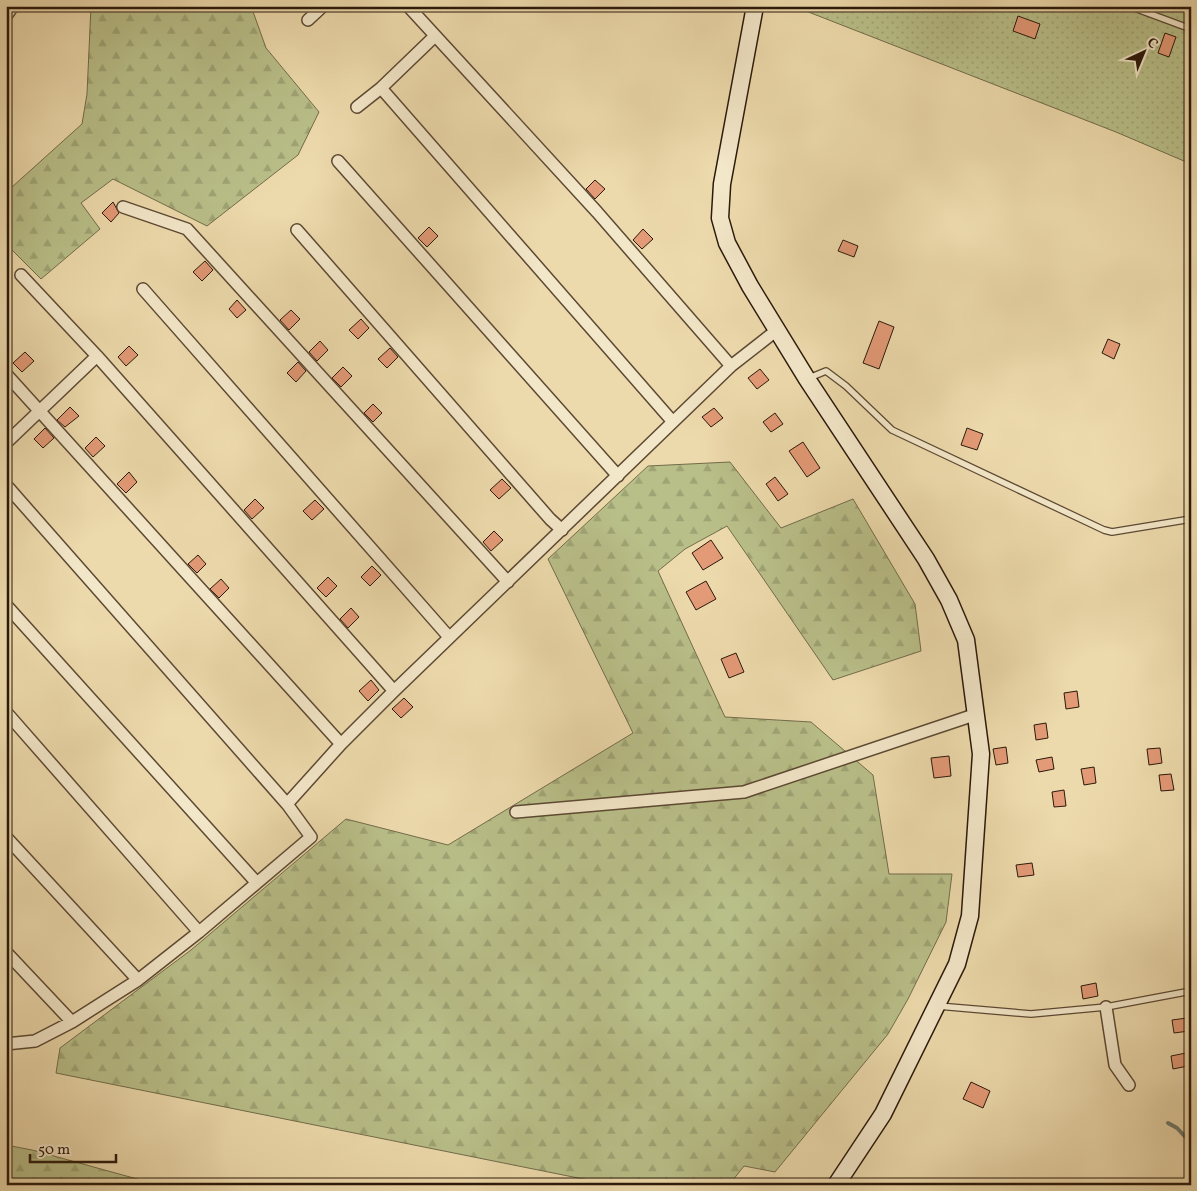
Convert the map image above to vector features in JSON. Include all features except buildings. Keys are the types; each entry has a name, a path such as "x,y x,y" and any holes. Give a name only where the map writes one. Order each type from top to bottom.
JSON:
{"main road":[{"path":"755,6 722,184 720,218 735,260 777,330 950,600 966,640 981,754 970,916 957,964 938,1006 883,1114 836,1185"}],"street":[{"path":"6,16 13,6"},
{"path":"308,20 323,6"},
{"path":"408,6 597,212 731,366"},
{"path":"357,107 381,88 435,36"},
{"path":"381,88 673,422"},
{"path":"338,161 618,476"},
{"path":"123,207 187,229 508,582"},
{"path":"297,230 550,519 562,530"},
{"path":"21,275 97,356 394,691"},
{"path":"143,288 449,637"},
{"path":"287,804 341,744 449,637 731,366 777,330"},
{"path":"6,443 97,356"},
{"path":"6,374 341,744"},
{"path":"6,485 287,804 311,837 199,932 138,980 72,1022 35,1041 6,1044"},
{"path":"6,605 256,882"},
{"path":"6,712 199,932"},
{"path":"516,812 744,792 977,714"},
{"path":"6,837 138,980"},
{"path":"6,952 72,1022"},
{"path":"1106,1007 1116,1065 1130,1085"}],"lane":[{"path":"1129,6 1191,29"},
{"path":"807,379 826,371 846,386 892,430 1104,530 1112,532 1191,519"},
{"path":"938,1006 1031,1014 1106,1007 1191,992"}],"green space":[{"path":"91,6 251,6 266,48 319,112 298,155 207,226 113,179 81,203 100,229 41,279 12,250 6,255 6,182 12,187 82,124 87,94"},
{"path":"793,6 1191,6 1191,164 1116,132"},
{"path":"730,462 781,528 853,499 915,604 921,651 833,680 727,526 685,549 658,571 725,717 811,722 873,775 889,874 952,874 946,922 908,999 888,1034 775,1172 744,1166 729,1185 594,1185 593,1181 56,1073 60,1048 191,950 346,819 448,845 633,733 548,559 648,466"},
{"path":"6,1145 32,1150 159,1185 6,1185"}],"waterway":[{"path":"1168,1123 1177,1128 1191,1143"}]}
